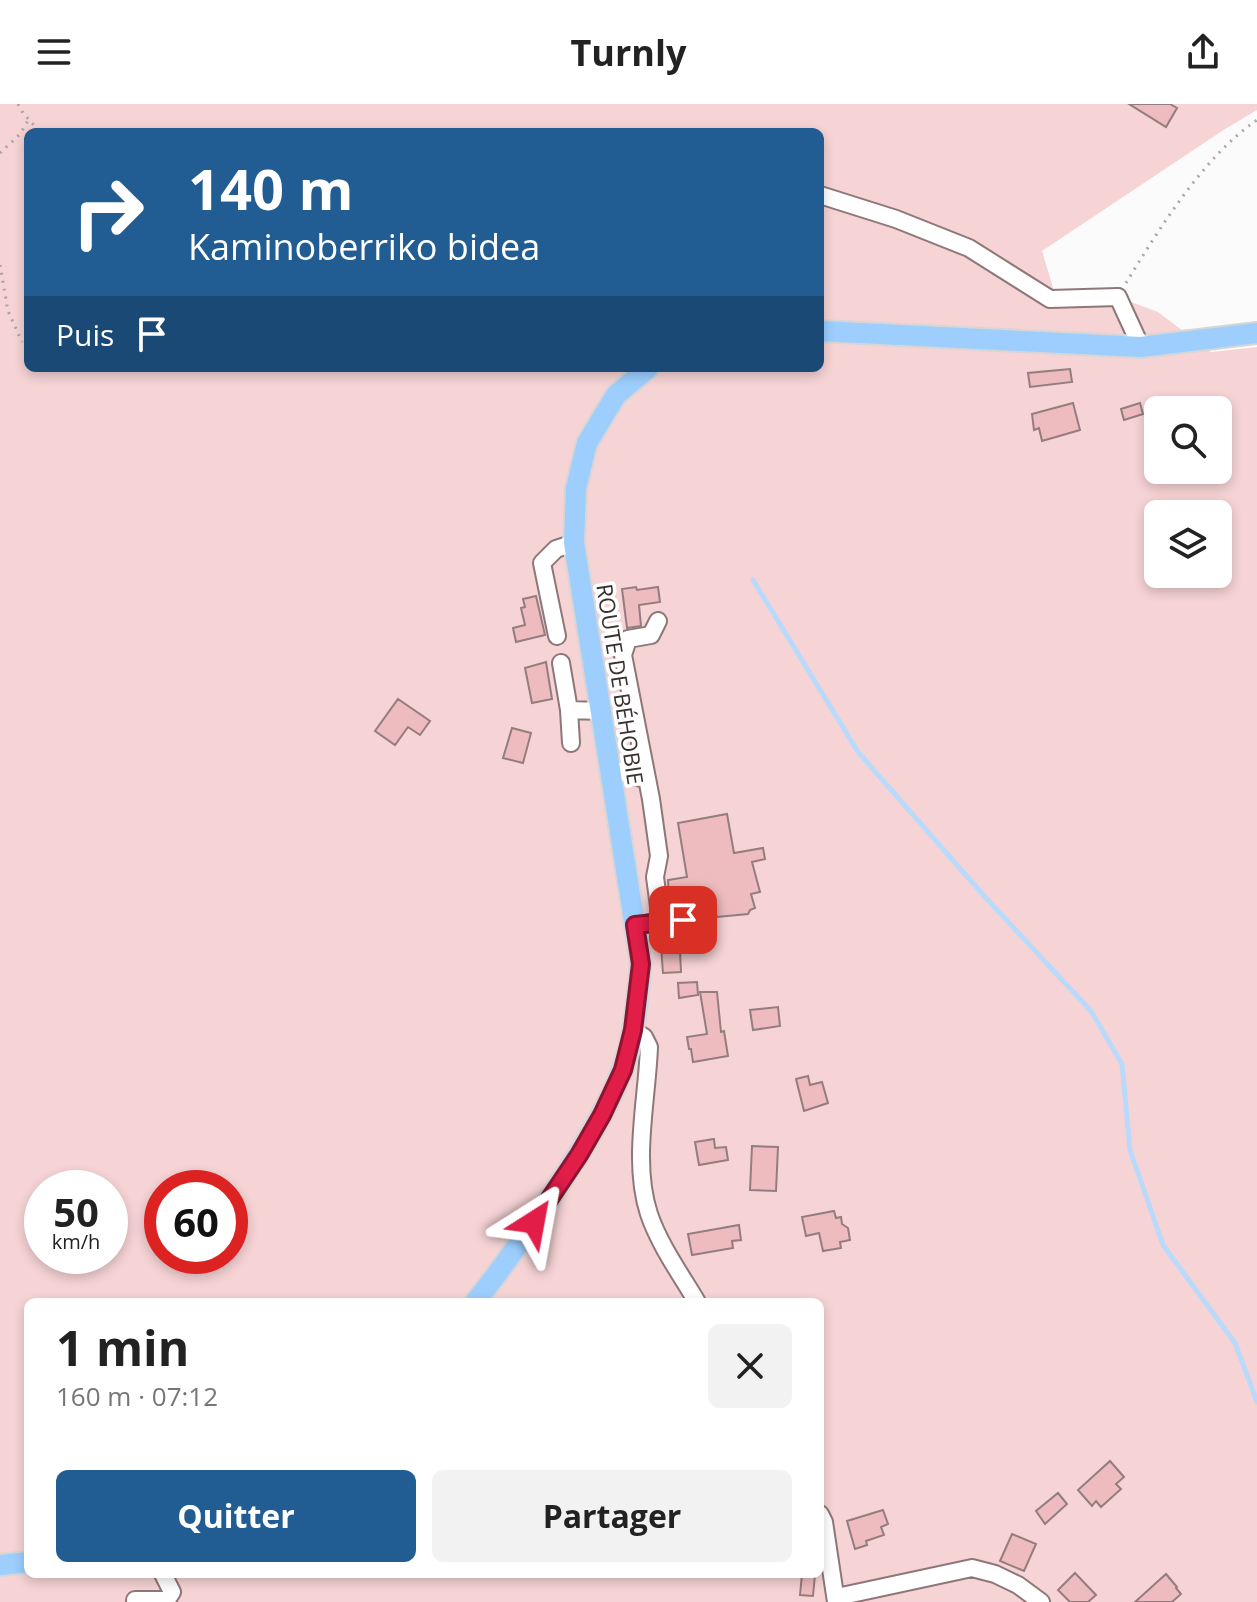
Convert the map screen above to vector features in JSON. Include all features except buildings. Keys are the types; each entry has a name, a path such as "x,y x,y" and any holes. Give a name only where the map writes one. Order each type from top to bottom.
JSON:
{"main road":[{"path":"824,331 1141,347 1257,333"},
{"name":"ROUTE DE BÉHOBIE","path":"478,1298 504,1266 579,1155 623,1070 633,1030 641,964 574,543 576,488 587,443 616,395 643,372"},
{"name":"ROUTE DE BÉHOBIE","path":"464,1298 568,1150 633,1030"},
{"path":"0,1565 24,1562"}],"street":[{"path":"824,196 891,217 969,248 1050,299 1118,297 1141,347"},
{"path":"557,636 542,563 556,549 574,543"},
{"path":"658,621 651,635 628,639 623,655 659,856 655,877 661,922"},
{"path":"561,663 571,743"},
{"path":"569,710 601,711"},
{"path":"610,768 647,780"},
{"path":"635,925 706,917"},
{"path":"633,1030 644,1037 649,1047 642,1149 643,1183 650,1215 695,1298"},
{"path":"824,1522 836,1600 972,1568 1007,1579 1041,1602"},
{"path":"135,1600 167,1600 172,1592 165,1578"}],"path":[{"path":"18,104 37,128"},
{"path":"0,153 20,134 29,119"},
{"path":"1118,297 1147,249 1206,166 1257,120"},
{"path":"0,147 7,146"},
{"path":"0,265 8,311 22,342"},
{"path":"0,308 8,311"}],"shaded area":[{"path":"0,104 1257,104 1257,110 1042,251 1056,298 1118,297 1158,312 1211,352 1257,347 1257,1602 0,1602"}],"waterway":[{"path":"753,580 858,752 985,897 1091,1011 1122,1064 1130,1150 1163,1245 1235,1343 1257,1402"}],"route":[{"path":"534,1222 579,1155 623,1070 633,1030 641,964 635,925 683,920"}]}
